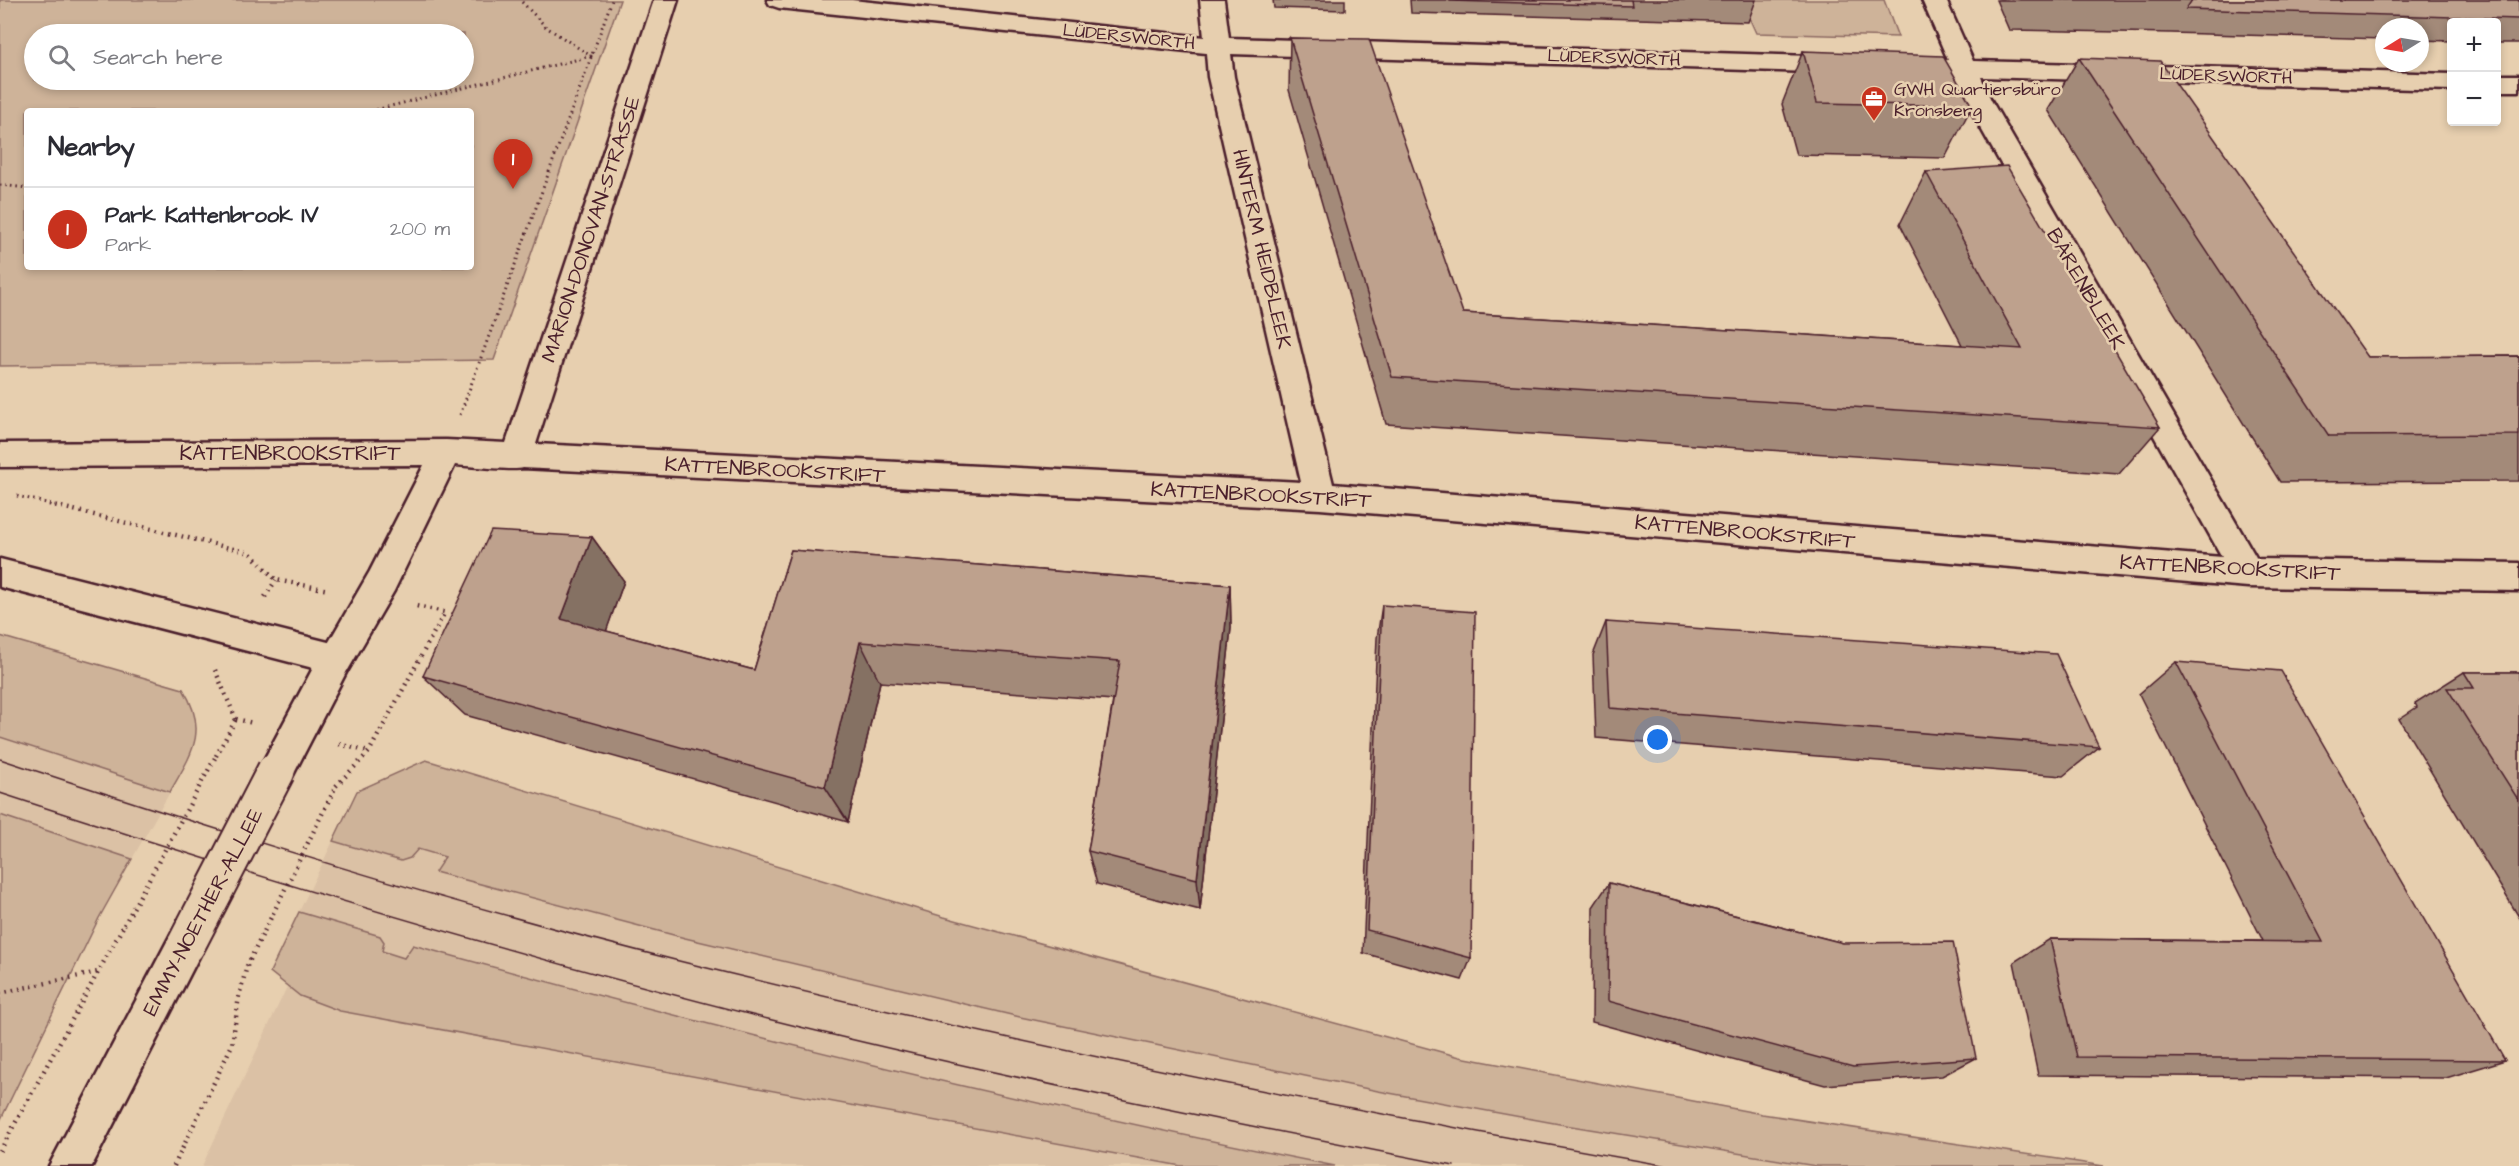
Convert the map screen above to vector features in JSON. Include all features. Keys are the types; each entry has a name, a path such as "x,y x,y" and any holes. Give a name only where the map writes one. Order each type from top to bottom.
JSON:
{"street":[{"name":"MARION-DONOVAN-STRASSE","path":"516,458 666,0"},
{"name":"LÜDERSWORTH","path":"778,0 1216,46 2447,82"},
{"name":"HINTERM HEIDBLEEK","path":"1212,0 1221,77 1320,496"},
{"name":"BÄRENBLEEK","path":"1934,0 1962,69 1978,100 2248,573"},
{"path":"2501,83 2519,83"},
{"name":"KATTENBROOKSTRIFT","path":"0,455 446,452 516,458 1320,496 2248,573 2519,577"},
{"path":"0,573 336,659 382,581 446,452"},
{"name":"EMMY-NOETHER-ALLEE","path":"70,1166 336,659"}],"path":[{"path":"520,0 546,27 591,56"},
{"path":"446,452 612,0"},
{"path":"474,85 591,56"},
{"path":"382,108 454,90"},
{"path":"0,185 24,188"},
{"path":"12,495 250,553 276,580"},
{"path":"0,1151 236,719"},
{"path":"174,1166 232,1046 239,996 247,966 336,786"},
{"path":"0,993 99,972"}],"shaded area":[{"path":"0,0 620,0 494,360 0,366"},
{"path":"1741,0 1884,0 1898,37 1756,33"},
{"path":"0,636 183,689 191,704 196,730 191,753 170,792 0,737"},
{"path":"0,737 170,792 132,859 0,815"},
{"path":"426,760 944,917 1460,1057 1762,1114 2104,1166 1816,1166 1565,1125 1378,1091 1020,1017 685,938 435,872 445,857 418,849 410,858 401,861 333,841 357,791"},
{"path":"0,815 132,859 99,918 0,1121"},
{"path":"333,841 401,861 410,858 418,849 445,857 436,872 685,938 1020,1017 1378,1091 1816,1166 202,1166 303,953 809,1050 595,995 414,945 404,958 381,951 383,942 377,936 299,912"},
{"path":"299,912 380,936 384,942 382,951 404,958 413,945 642,1007 987,1092 1335,1166 1181,1166 340,1011 300,996 270,972"}],"building":[{"path":"1631,0 1632,6 1450,1"},
{"path":"2192,0 2519,0 2519,19 2501,18 2186,9"},
{"path":"1290,38 1369,39 1463,313 2022,349 1926,172 2007,166 2160,427 1392,377"},
{"path":"1803,51 1943,56 1972,106 1817,103"},
{"path":"2079,58 2160,61 2368,357 2519,356 2519,435 2329,436"},
{"path":"491,531 592,537 561,619 754,670 791,550 1230,585 1197,879 1088,851 1120,661 860,642 825,787 423,676"},
{"path":"1382,605 1475,612 1471,958 1367,930"},
{"path":"1606,622 2056,654 2099,747 1610,708"},
{"path":"2176,662 2281,671 2505,1060 2077,1057 2050,939 2323,942"},
{"path":"2464,672 2519,672 2519,801 2447,688 2474,688"},
{"path":"1609,883 1843,943 1953,942 1976,1058 1853,1067 1608,1001"}],"tram line":[{"path":"0,759 168,814 423,892 679,961 1048,1047 1419,1121 1668,1166"},
{"path":"0,793 382,913 574,968 768,1019 1024,1079 1454,1166"}],"place":[{"name":"GWH Quartiersbüro Kronsberg","path":"1874,122"},
{"name":"Park Kattenbrook IV","path":"513,189"}]}
